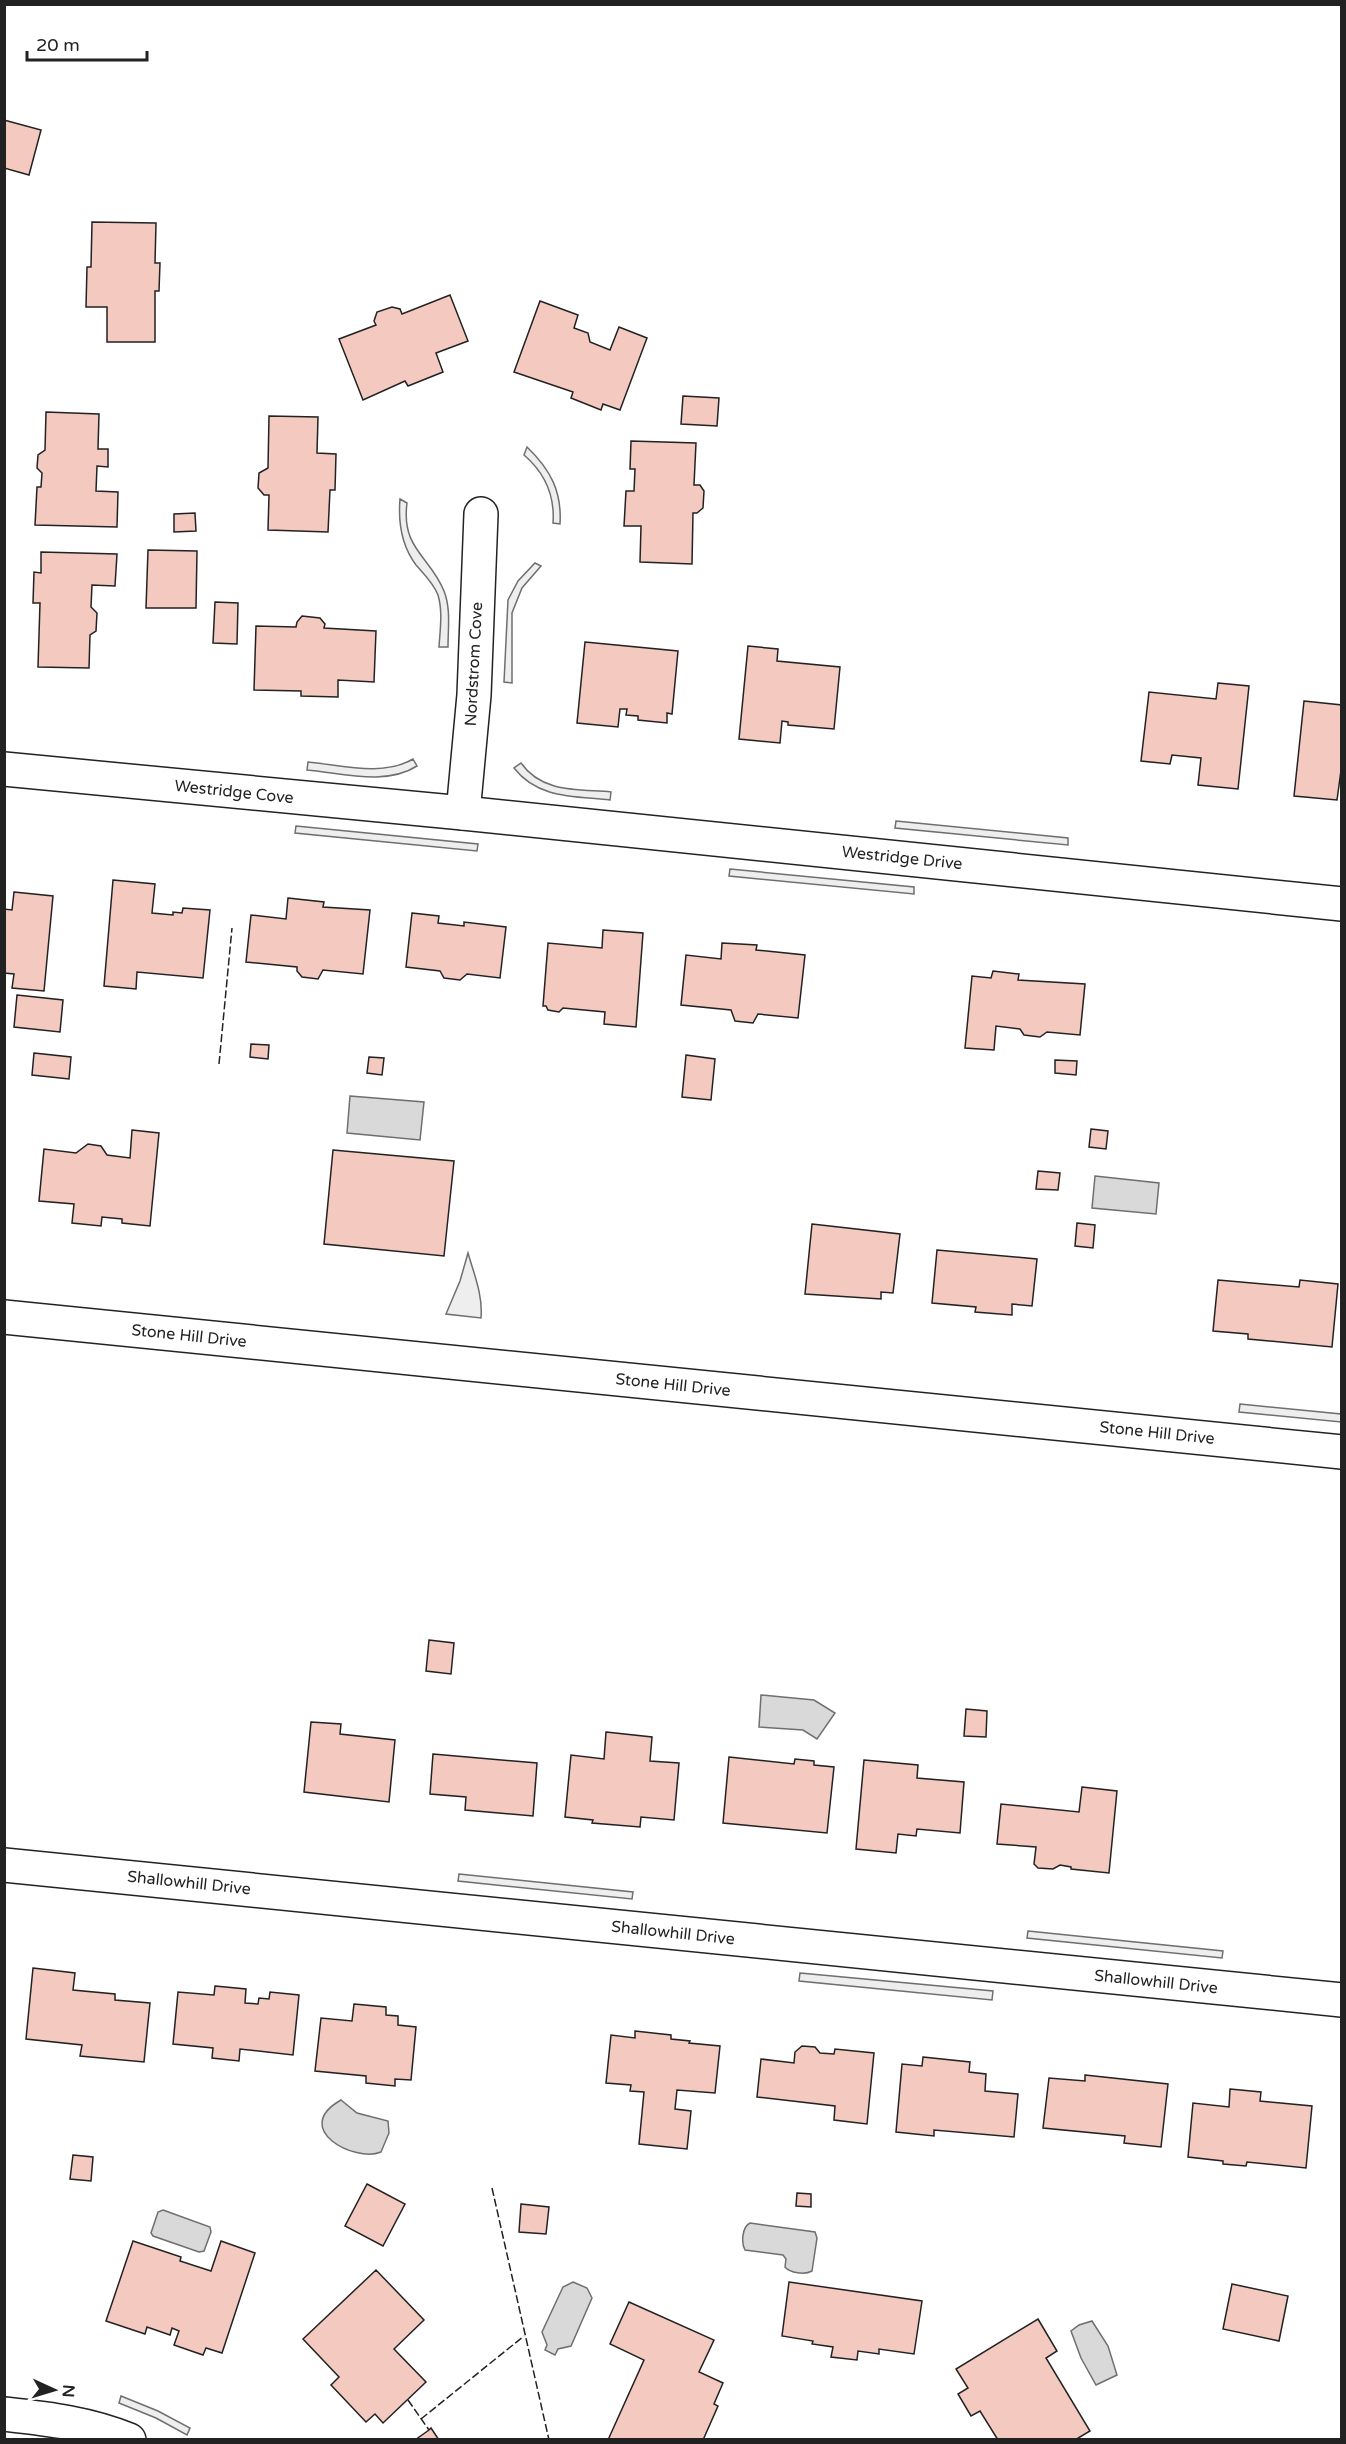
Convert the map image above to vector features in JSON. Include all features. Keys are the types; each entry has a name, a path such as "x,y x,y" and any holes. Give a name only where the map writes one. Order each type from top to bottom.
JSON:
{"street":[{"name":"Nordstrom Cove","path":"463,813 474,695 481,514"},
{"name":"Westridge Cove","path":"4,769 463,813"},
{"name":"Westridge Drive","path":"463,813 1341,904"},
{"name":"Stone Hill Drive","path":"4,1317 1341,1452"},
{"name":"Shallowhill Drive","path":"4,1865 1341,2000"},
{"path":"4,2414 94,2426 129,2439"}],"shaded area":[{"path":"527,447 543,464 553,482 559,502 560,524 553,523 552,503 547,485 538,469 524,455"},
{"path":"400,499 407,503 406,519 412,542 444,591 448,612 448,647 439,647 441,614 438,595 416,565 404,542 400,525"},
{"path":"535,563 541,566 522,588 512,613 512,683 504,682 508,600 518,581"},
{"path":"413,759 417,766 405,772 378,777 307,770 308,762 375,769"},
{"path":"521,763 539,780 550,785 611,792 610,800 546,791 534,786 514,768"},
{"path":"896,821 1068,838 1068,845 895,828"},
{"path":"296,826 478,844 477,851 295,833"},
{"path":"730,869 914,887 914,894 729,876"},
{"path":"350,1096 424,1102 420,1140 347,1133"},
{"path":"1095,1176 1159,1183 1156,1214 1092,1208"},
{"path":"468,1253 479,1293 481,1318 446,1314 460,1281"},
{"path":"1240,1404 1341,1414 1341,1422 1239,1412"},
{"path":"761,1695 814,1700 835,1713 817,1739 803,1730 759,1727"},
{"path":"459,1874 633,1892 632,1899 458,1881"},
{"path":"1028,1931 1223,1951 1222,1958 1027,1938"},
{"path":"800,1973 993,1991 992,2000 799,1981"},
{"path":"341,2100 357,2113 388,2121 389,2133 381,2152 357,2153 332,2141 324,2132 322,2122 327,2111"},
{"path":"163,2210 210,2227 211,2232 204,2251 199,2252 153,2236 151,2233 158,2212"},
{"path":"750,2223 815,2232 817,2238 812,2271 802,2273 787,2269 783,2255 745,2250 743,2235"},
{"path":"573,2282 587,2288 592,2298 571,2346 558,2349 555,2355 545,2350 547,2345 542,2332 563,2287"},
{"path":"1092,2321 1108,2346 1117,2375 1096,2385 1081,2358 1071,2331 1079,2325"},
{"path":"121,2396 158,2411 190,2428 187,2435 156,2418 119,2403"}],"building":[{"path":"4,120 41,130 29,175 4,168"},
{"path":"92,222 156,223 155,263 160,263 159,291 155,291 155,342 107,342 107,307 86,307 87,267 91,267"},
{"path":"450,295 468,341 436,353 443,372 408,386 405,381 363,400 339,339 376,325 374,321 377,312 392,307 400,309 402,314"},
{"path":"540,301 578,315 574,328 588,333 590,342 610,350 619,327 647,338 620,410 603,404 601,410 571,398 573,392 514,372"},
{"path":"683,396 719,398 717,426 681,424"},
{"path":"46,412 99,414 98,449 108,449 108,467 97,466 96,491 118,492 117,527 35,525 37,487 41,487 42,473 37,468 38,455 45,450"},
{"path":"269,416 318,417 317,453 336,454 335,490 330,490 328,532 268,530 269,495 264,495 258,488 259,473 268,468"},
{"path":"631,441 696,443 694,485 700,485 704,491 703,508 693,513 692,564 640,562 641,526 624,526 626,491 634,491 635,469 630,469"},
{"path":"195,513 196,531 174,532 174,514"},
{"path":"148,550 197,551 196,608 146,608"},
{"path":"41,552 117,554 115,586 92,585 91,607 97,613 96,631 90,635 89,668 38,667 40,603 33,603 34,572 41,573"},
{"path":"215,602 238,603 237,644 213,643"},
{"path":"302,616 320,618 325,624 324,628 376,631 374,682 338,680 338,697 301,696 301,691 254,690 256,626 296,627"},
{"path":"585,642 678,651 672,714 667,713 667,723 638,720 638,716 626,715 627,709 620,709 618,727 577,723"},
{"path":"748,646 778,649 777,661 840,667 834,729 788,725 788,722 782,721 780,743 739,739"},
{"path":"1218,683 1249,686 1238,789 1198,785 1201,758 1172,755 1170,764 1141,761 1149,692 1216,699"},
{"path":"1304,701 1342,705 1342,763 1337,800 1294,796"},
{"path":"113,880 155,884 152,913 173,915 173,912 182,913 183,908 210,910 203,978 137,972 136,989 104,986"},
{"path":"14,892 53,896 44,991 12,988 14,974 4,973 4,909 12,910"},
{"path":"288,898 324,902 323,907 370,910 363,974 323,970 318,979 302,977 297,967 246,962 251,915 286,919"},
{"path":"412,913 439,916 438,923 464,926 464,922 506,927 500,978 467,974 460,980 444,978 440,971 406,967"},
{"path":"603,930 643,933 636,1027 604,1024 605,1012 563,1008 559,1012 548,1010 546,1006 543,1006 548,943 602,948"},
{"path":"722,943 757,945 756,950 805,955 798,1018 758,1014 753,1023 735,1021 731,1010 681,1005 686,955 721,959"},
{"path":"993,971 1019,974 1018,980 1085,984 1080,1035 1047,1032 1040,1037 1024,1035 1020,1029 996,1026 994,1050 965,1048 972,976 991,978"},
{"path":"17,995 63,1000 60,1032 14,1027"},
{"path":"251,1044 269,1045 268,1059 250,1057"},
{"path":"34,1053 71,1057 69,1079 32,1075"},
{"path":"686,1055 715,1059 711,1100 682,1097"},
{"path":"369,1057 384,1058 382,1075 367,1073"},
{"path":"1055,1060 1077,1061 1076,1075 1055,1073"},
{"path":"1091,1129 1108,1131 1106,1149 1089,1147"},
{"path":"132,1130 159,1133 150,1226 122,1223 122,1219 102,1217 101,1226 72,1223 74,1204 39,1201 44,1149 76,1153 88,1144 101,1146 107,1155 130,1158"},
{"path":"333,1150 454,1161 444,1256 324,1244"},
{"path":"1038,1171 1060,1173 1058,1190 1036,1189"},
{"path":"1077,1223 1095,1225 1093,1248 1075,1246"},
{"path":"812,1224 900,1234 893,1293 881,1292 881,1299 805,1294"},
{"path":"937,1250 1037,1259 1032,1306 1012,1304 1012,1315 975,1312 976,1307 932,1303"},
{"path":"1218,1280 1299,1287 1300,1280 1338,1284 1332,1347 1248,1339 1248,1334 1213,1331"},
{"path":"429,1640 454,1643 451,1674 426,1671"},
{"path":"966,1709 987,1711 986,1737 964,1736"},
{"path":"311,1722 341,1724 340,1734 395,1740 389,1802 304,1792"},
{"path":"606,1732 652,1737 650,1761 679,1763 674,1820 641,1817 640,1827 592,1823 593,1820 565,1817 571,1755 604,1759"},
{"path":"433,1754 537,1763 533,1816 465,1810 466,1797 430,1794"},
{"path":"729,1757 794,1764 795,1759 814,1761 814,1765 834,1767 827,1833 723,1823"},
{"path":"864,1760 918,1765 917,1778 964,1782 960,1833 917,1829 916,1836 898,1834 896,1853 856,1849"},
{"path":"1082,1787 1117,1791 1109,1873 1071,1869 1071,1867 1060,1865 1053,1869 1038,1868 1034,1864 1036,1847 997,1844 1001,1804 1079,1812"},
{"path":"33,1968 75,1973 73,1990 115,1994 115,2000 150,2003 144,2062 80,2056 82,2045 26,2039"},
{"path":"215,1986 246,1989 245,2003 258,2004 259,1998 269,1999 270,1992 299,1995 293,2055 240,2049 239,2061 212,2058 213,2048 173,2044 178,1992 214,1995"},
{"path":"354,2004 386,2007 386,2015 398,2016 398,2025 416,2027 411,2080 395,2079 395,2086 366,2083 366,2076 315,2071 321,2018 352,2021"},
{"path":"635,2031 671,2035 671,2039 690,2041 689,2043 720,2046 715,2093 677,2090 675,2109 691,2111 687,2149 639,2144 644,2092 630,2091 631,2085 606,2083 611,2035 635,2038"},
{"path":"802,2046 815,2047 820,2053 834,2054 835,2049 874,2053 867,2124 834,2120 835,2106 757,2097 761,2059 794,2063 795,2052"},
{"path":"923,2057 970,2062 969,2072 986,2074 985,2091 1018,2094 1014,2137 934,2130 934,2136 896,2132 902,2064 922,2066"},
{"path":"1085,2075 1168,2084 1161,2147 1124,2143 1125,2136 1043,2128 1049,2078 1085,2081"},
{"path":"1230,2089 1261,2092 1260,2101 1312,2106 1306,2168 1247,2162 1246,2166 1223,2164 1223,2161 1188,2157 1193,2103 1229,2107"},
{"path":"73,2155 93,2157 91,2181 70,2179"},
{"path":"367,2184 405,2204 383,2246 345,2226"},
{"path":"797,2193 811,2194 811,2207 796,2206"},
{"path":"521,2204 549,2207 546,2234 519,2232"},
{"path":"133,2241 181,2257 180,2261 211,2271 221,2241 255,2253 222,2353 206,2348 203,2355 174,2345 179,2331 172,2328 170,2335 147,2327 145,2334 106,2321"},
{"path":"376,2270 424,2320 394,2349 426,2382 383,2423 375,2414 366,2422 331,2385 339,2377 303,2339"},
{"path":"789,2282 922,2301 914,2354 879,2349 879,2354 858,2351 857,2360 831,2357 833,2347 782,2336"},
{"path":"1232,2284 1288,2296 1279,2341 1223,2329"},
{"path":"629,2302 714,2340 699,2372 723,2383 714,2404 718,2406 703,2440 608,2440 644,2360 610,2344"},
{"path":"1038,2319 1057,2351 1046,2358 1090,2431 1075,2440 998,2440 980,2411 971,2416 958,2394 968,2388 956,2369"},
{"path":"431,2428 439,2440 415,2440 429,2430"}],"fence":[{"path":"219,1064 232,928"},
{"path":"492,2188 549,2440"},
{"path":"421,2419 524,2336"},
{"path":"408,2400 429,2430"}]}
